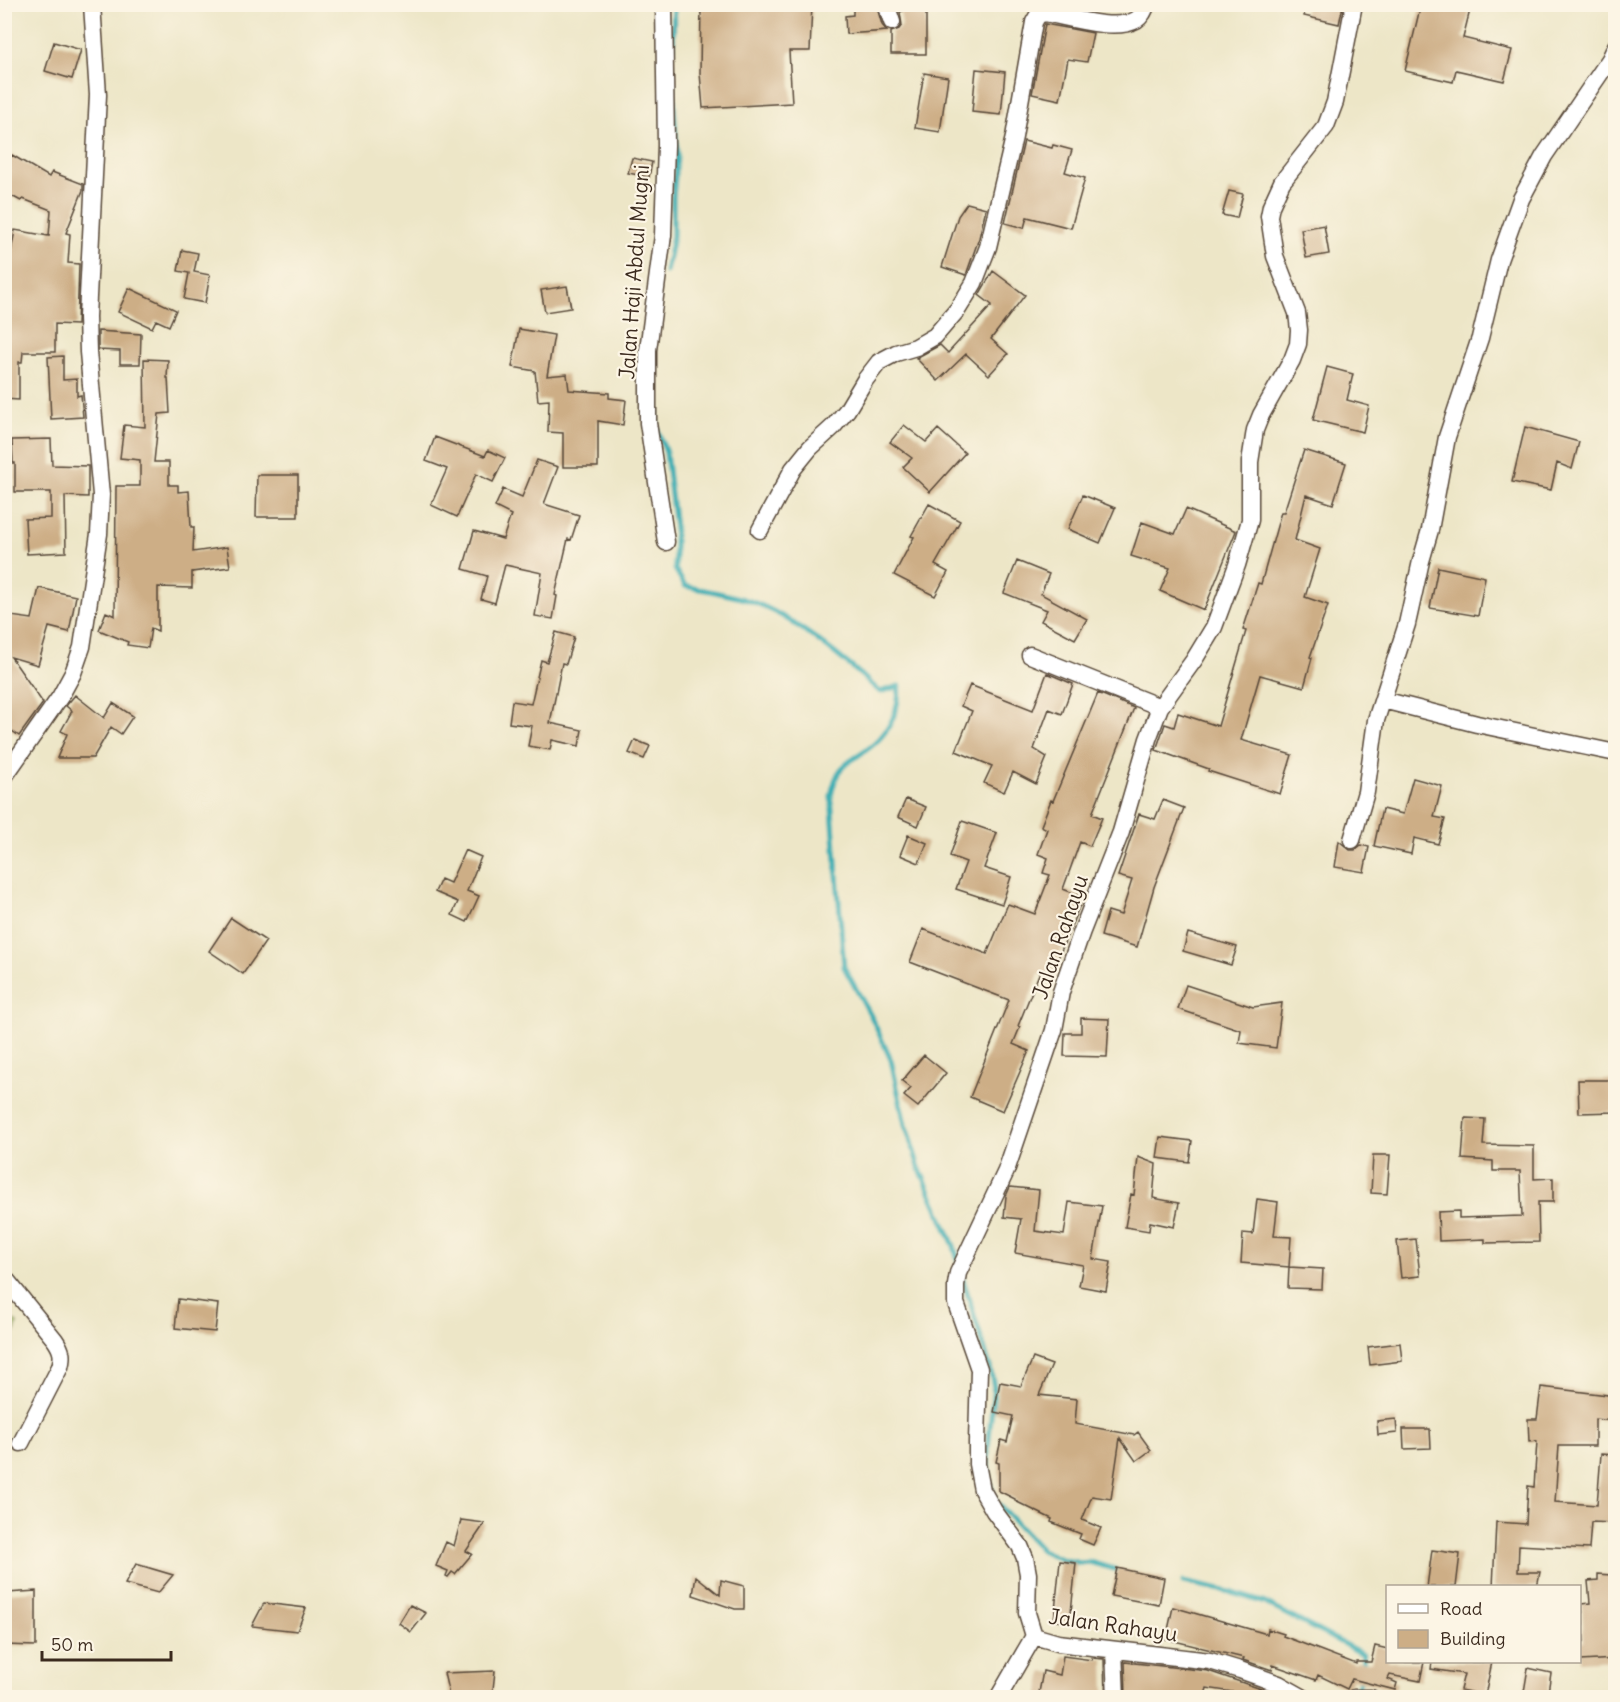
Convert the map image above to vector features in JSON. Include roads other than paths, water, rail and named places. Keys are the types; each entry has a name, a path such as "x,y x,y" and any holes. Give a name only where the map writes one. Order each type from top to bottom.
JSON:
{"street":[{"path":"4,777 60,697 73,673 82,647 99,534 101,495 87,317 98,95 92,4"},
{"name":"Jalan Haji Abdul Mugni","path":"664,4 666,145 663,235 648,361 648,423 666,542"},
{"path":"886,4 892,22"},
{"path":"760,530 793,469 847,410 879,362 896,353 916,347 935,336 958,309 974,283 988,247 1014,137 1034,22 1038,15 1046,12 1105,24 1123,24 1134,21 1142,15 1147,4"},
{"name":"Jalan Rahayu","path":"1304,1698 1279,1684 1210,1661 1058,1644 1034,1636 1027,1612 1028,1574 1025,1558 1020,1546 994,1511 982,1490 976,1442 979,1370 956,1303 956,1285 960,1267 1006,1171 1054,1030 1061,992 1121,832 1148,739 1160,707 1194,660 1214,627 1244,542 1251,504 1250,462 1255,430 1298,344 1297,313 1275,256 1269,216 1271,206 1282,182 1326,126 1335,102 1354,4"},
{"path":"1352,840 1365,792 1376,720 1396,664 1407,624 1430,530 1448,437 1480,338 1499,260 1521,199 1544,156 1616,46"},
{"path":"1030,655 1160,707"},
{"path":"1383,700 1477,724 1616,753"},
{"path":"4,1277 61,1348 63,1357 60,1368 21,1443"},
{"path":"998,1698 1034,1636"},
{"path":"1114,1650 1116,1698"}],"waterway":[{"path":"673,48 674,4"},
{"path":"666,272 673,236 673,197 677,157 673,84"},
{"path":"656,409 657,428 666,453 675,527 675,569 685,586 736,597 768,609 820,641 880,692 899,686 896,710 885,732 866,751 841,769 831,796 844,967 871,1016 891,1060 904,1120 919,1167 954,1246 958,1261"},
{"path":"963,1279 994,1387 988,1467 990,1484 996,1502 1041,1550 1061,1559 1080,1563 1089,1562 1114,1569"},
{"path":"1183,1582 1230,1592 1265,1603 1363,1654 1363,1667"},
{"path":"1356,1696 1361,1676"}]}
